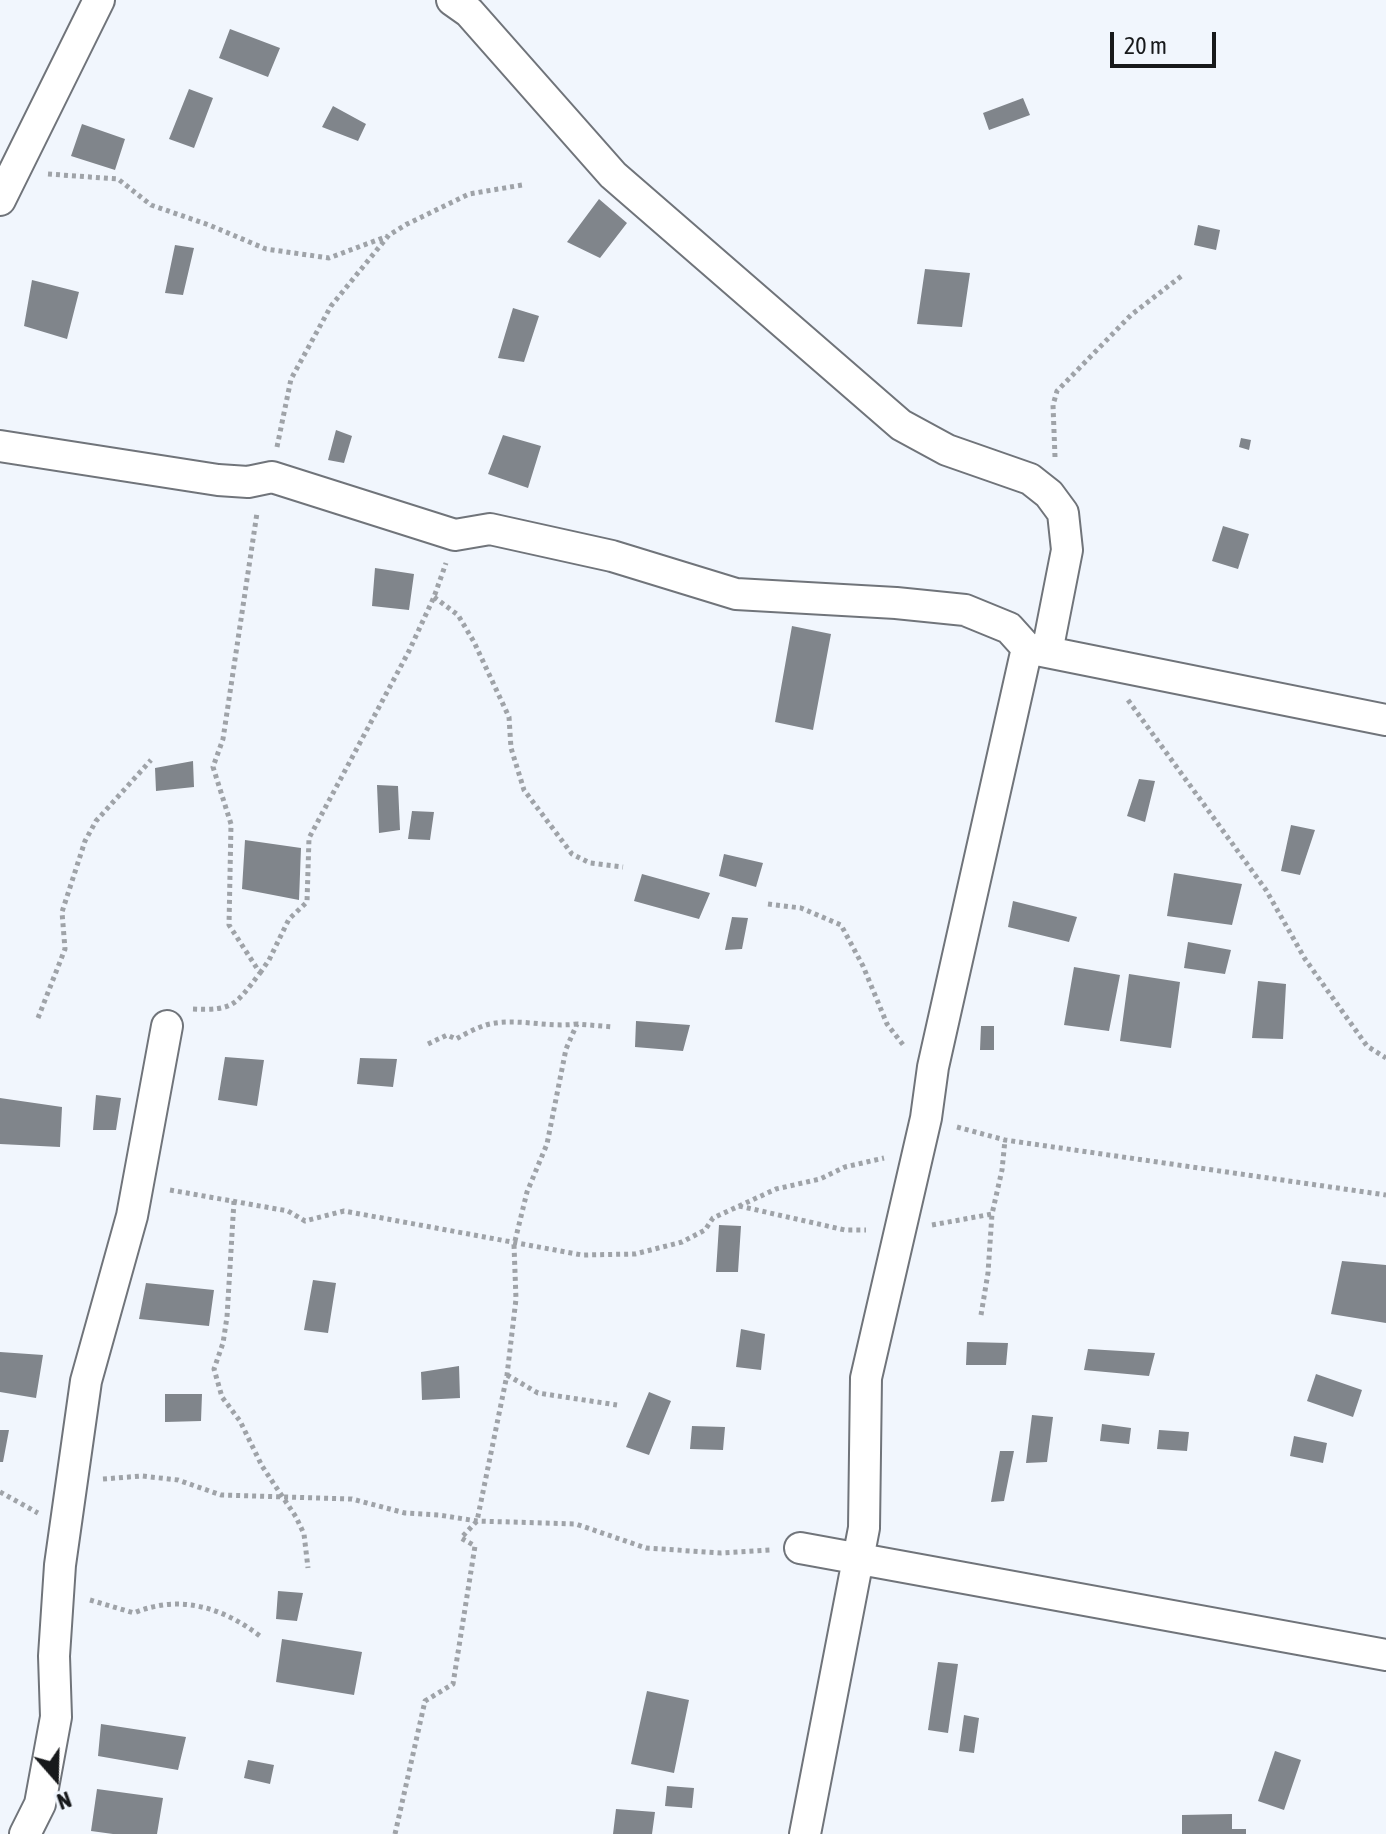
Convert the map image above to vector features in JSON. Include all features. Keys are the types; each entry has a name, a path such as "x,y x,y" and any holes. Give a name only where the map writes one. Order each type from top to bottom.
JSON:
{"street":[{"path":"0,200 99,0"},
{"path":"452,0 469,12 613,175 901,425 947,450 1030,479 1049,494 1063,513 1067,550 1037,650 933,1067 926,1118 866,1378 864,1528 805,1834"},
{"path":"0,446 218,480 248,482 272,477 455,535 490,529 612,556 736,594 965,610 1009,628 1037,650 1386,720"},
{"path":"25,1834 40,1804 56,1717 54,1656 58,1591 86,1381 122,1256 167,1026"},
{"path":"800,1548 1386,1655"}],"path":[{"path":"15,171 118,179 151,205 266,249 329,258 389,235 469,194 522,185"},
{"path":"260,973 229,925 231,824 213,767 223,739 260,497 272,477 291,379 331,306 389,235"},
{"path":"1063,513 1056,479 1053,405 1057,391 1131,315 1184,274"},
{"path":"167,1026 178,1008 220,1010 238,1001 269,960 289,919 307,902 309,838 409,651 434,597 455,535"},
{"path":"434,597 458,615 496,689 509,717 511,748 524,790 572,854 590,863 623,867"},
{"path":"1111,664 1131,707 1266,890 1305,959 1367,1046 1386,1058"},
{"path":"38,1018 65,949 62,912 85,841 96,821 151,760"},
{"path":"768,904 801,908 841,925 863,966 887,1024 907,1051 933,1067"},
{"path":"428,1044 447,1035 456,1039 486,1025 526,1022 554,1027 577,1024 614,1027"},
{"path":"395,1834 425,1701 453,1684 475,1546 461,1538 477,1521 507,1375 516,1299 514,1245 527,1192 547,1144 566,1049 577,1024"},
{"path":"926,1118 1005,1140 1386,1195"},
{"path":"138,1184 288,1211 305,1221 344,1211 514,1245 582,1255 635,1254 682,1242 705,1230 713,1218 776,1189 820,1179 874,1158 917,1155"},
{"path":"234,1201 227,1317 223,1343 214,1369 222,1397 240,1421 262,1466 304,1534 308,1568"},
{"path":"981,1315 988,1273 992,1214"},
{"path":"507,1375 538,1393 617,1405"},
{"path":"72,1484 142,1476 178,1480 221,1495 352,1499 405,1513 477,1521 576,1524 646,1548 721,1553 800,1548"},
{"path":"58,1591 134,1613 155,1604 192,1605 229,1615 260,1636"}],"building":[{"path":"230,29 280,48 268,77 219,58"},
{"path":"189,89 213,98 194,148 169,139"},
{"path":"1023,98 1030,115 989,130 983,113"},
{"path":"333,106 366,124 358,141 322,127"},
{"path":"82,124 125,139 115,170 71,156"},
{"path":"599,199 627,223 600,258 567,242"},
{"path":"1198,225 1220,230 1216,250 1194,245"},
{"path":"175,245 194,248 183,295 165,293"},
{"path":"925,269 970,273 962,327 917,324"},
{"path":"32,280 79,292 67,339 24,326"},
{"path":"513,308 539,316 524,362 498,358"},
{"path":"336,430 352,436 344,463 328,460"},
{"path":"503,435 541,446 528,488 488,474"},
{"path":"1241,438 1251,440 1249,450 1239,447"},
{"path":"1223,526 1249,534 1238,569 1212,561"},
{"path":"375,568 414,574 409,610 372,606"},
{"path":"792,626 831,634 813,730 775,722"},
{"path":"193,761 194,787 156,791 155,768"},
{"path":"1139,779 1155,781 1145,822 1127,816"},
{"path":"377,785 398,786 400,830 379,833"},
{"path":"412,811 434,812 430,840 408,839"},
{"path":"1291,825 1315,830 1300,875 1281,871"},
{"path":"245,840 301,848 299,900 242,889"},
{"path":"724,854 763,863 756,887 719,876"},
{"path":"1174,873 1242,884 1232,925 1167,916"},
{"path":"642,874 710,893 699,919 634,901"},
{"path":"1013,901 1077,917 1069,942 1008,927"},
{"path":"732,917 748,918 742,949 725,950"},
{"path":"1188,942 1231,950 1225,974 1184,968"},
{"path":"1074,967 1120,975 1109,1031 1064,1025"},
{"path":"1129,974 1180,982 1171,1048 1120,1041"},
{"path":"1258,981 1286,984 1283,1039 1252,1038"},
{"path":"636,1021 690,1025 683,1051 635,1047"},
{"path":"981,1026 994,1026 994,1050 980,1050"},
{"path":"225,1057 264,1060 257,1106 218,1100"},
{"path":"360,1058 397,1059 393,1087 357,1084"},
{"path":"96,1095 121,1098 116,1130 93,1130"},
{"path":"0,1098 62,1107 60,1147 0,1144"},
{"path":"719,1225 741,1226 738,1272 716,1272"},
{"path":"1342,1261 1386,1265 1386,1323 1331,1314"},
{"path":"313,1280 336,1283 328,1333 304,1330"},
{"path":"146,1283 214,1290 209,1326 139,1319"},
{"path":"741,1329 765,1334 761,1370 736,1367"},
{"path":"967,1342 1008,1343 1006,1365 966,1365"},
{"path":"1088,1349 1155,1353 1149,1376 1084,1370"},
{"path":"0,1352 43,1355 36,1398 0,1392"},
{"path":"459,1366 460,1398 422,1400 421,1372"},
{"path":"1316,1374 1362,1390 1353,1417 1307,1401"},
{"path":"649,1392 671,1401 649,1455 626,1447"},
{"path":"165,1394 202,1394 201,1421 165,1422"},
{"path":"1032,1415 1053,1417 1047,1462 1026,1463"},
{"path":"1102,1424 1131,1428 1129,1444 1100,1441"},
{"path":"692,1426 725,1427 723,1450 690,1449"},
{"path":"0,1430 9,1430 3,1462 0,1462"},
{"path":"1159,1430 1189,1432 1187,1451 1157,1449"},
{"path":"1294,1436 1327,1443 1323,1463 1290,1456"},
{"path":"1000,1451 1014,1451 1004,1501 991,1502"},
{"path":"278,1591 303,1593 297,1621 276,1619"},
{"path":"282,1639 362,1652 354,1695 276,1682"},
{"path":"938,1662 958,1664 948,1733 928,1730"},
{"path":"647,1691 689,1700 674,1773 631,1764"},
{"path":"964,1715 979,1718 974,1753 959,1751"},
{"path":"101,1724 186,1737 178,1770 98,1756"},
{"path":"1275,1751 1301,1760 1284,1810 1258,1801"},
{"path":"248,1760 274,1765 270,1784 244,1778"},
{"path":"667,1786 694,1788 692,1808 665,1806"},
{"path":"97,1789 163,1798 157,1834 91,1831"},
{"path":"616,1809 655,1812 652,1834 613,1834"},
{"path":"1232,1814 1232,1829 1246,1829 1246,1834 1182,1834 1182,1815"}]}
